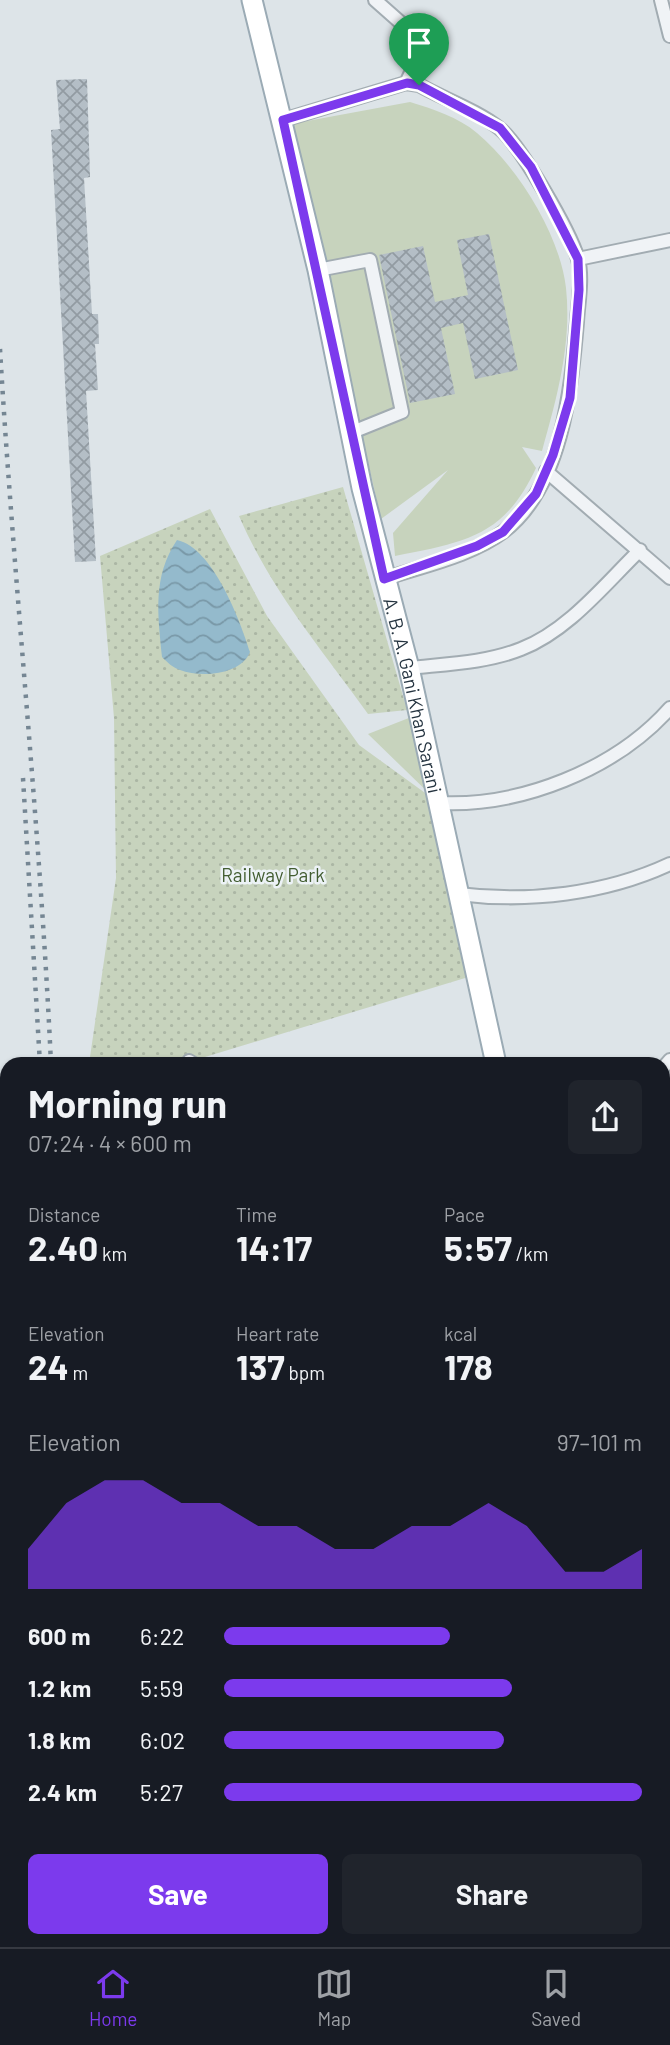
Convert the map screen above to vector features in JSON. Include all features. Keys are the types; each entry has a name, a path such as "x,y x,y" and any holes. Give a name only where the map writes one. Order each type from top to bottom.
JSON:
{"main road":[{"name":"A. B. A. Gani Khan Sarani","path":"252,0 318,270 350,433 384,579 409,668 494,1057"}],"street":[{"path":"374,0 418,38 420,54 407,83"},
{"path":"661,0 670,36"},
{"path":"283,120 407,83 419,85 500,128 531,167 578,259 579,290 570,398 536,494 503,532 477,546 384,579"},
{"path":"578,259 670,240"},
{"path":"318,270 370,260 402,412 350,433"},
{"path":"546,471 670,578"},
{"path":"409,668 489,659 522,649 570,618 640,550"},
{"path":"439,803 457,804 512,796 571,777 632,742 670,709"},
{"path":"458,894 528,897 607,887 670,864"}],"green space":[{"path":"410,102 445,114 470,127 492,147 522,183 546,225 562,268 566,288 567,329 558,391 542,451 522,447 536,468 524,491 510,509 480,533 442,546 395,556 393,533 448,470 381,519 291,124"},
{"path":"343,487 407,710 368,714 266,570 239,516"},
{"name":"Railway Park","path":"210,509 267,616 359,745 439,803 475,975 205,1057 90,1057 116,878 114,718 100,556"},
{"path":"419,714 439,803 368,734"}],"water":[{"path":"177,540 202,556 223,587 239,622 250,652 238,666 229,670 199,674 175,668 162,657 158,611 160,582 169,554"}],"building":[{"path":"87,79 90,177 84,178 92,314 98,314 99,344 95,344 98,390 86,391 96,561 75,562 51,130 60,129 56,80"},
{"path":"489,234 518,370 475,379 463,323 441,328 455,394 410,403 379,255 423,246 435,302 468,295 457,240"}],"railway":[{"path":"0,349 51,1057"},
{"path":"23,778 40,1057"}],"route":[{"path":"407,83 419,85 500,128 531,167 578,259 579,290 570,398 553,455 536,494 503,532 477,546 384,579 283,120 407,83"}]}
